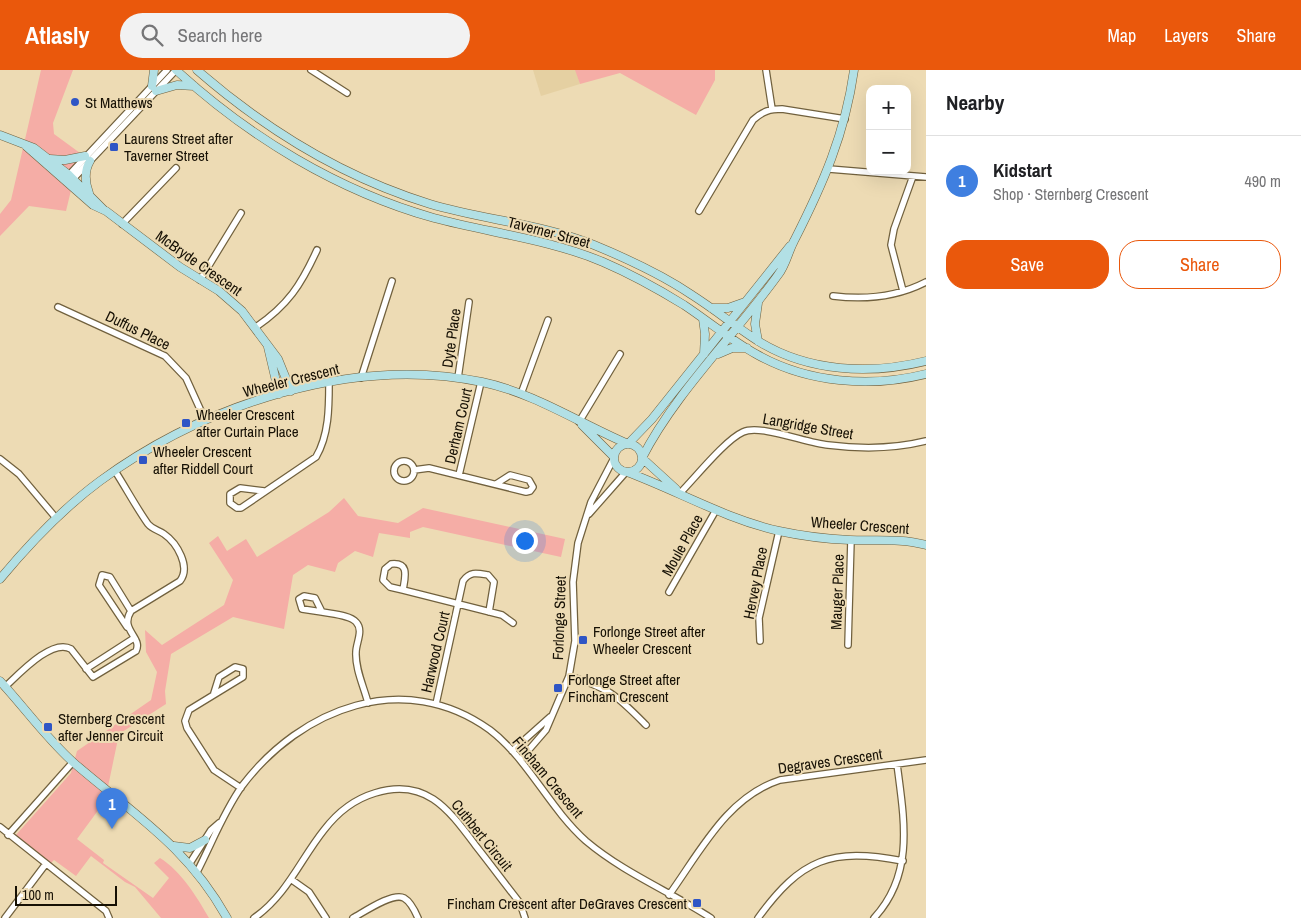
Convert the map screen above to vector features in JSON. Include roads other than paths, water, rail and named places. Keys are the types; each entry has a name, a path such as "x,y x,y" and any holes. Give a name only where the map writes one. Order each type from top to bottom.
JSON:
{"street":[{"path":"154,70 154,89"},
{"path":"154,89 167,70"},
{"path":"69,179 154,89 176,70"},
{"name":"Taverner Street","path":"176,70 259,136 296,159 353,188 432,217 544,243 586,256 652,286 747,348 793,370 845,381 884,382 926,374"},
{"name":"Taverner Street","path":"197,70 232,101 266,125 301,147 356,176 430,204 544,230 589,243 659,275 758,341 794,357 831,367 880,370 926,361"},
{"path":"311,70 347,93"},
{"path":"766,70 772,109"},
{"path":"793,243 652,419 628,444 618,448 614,458 617,468 627,472 637,468 664,419 780,273 829,169 845,119 854,70"},
{"path":"154,89 171,86 194,86"},
{"path":"699,211 754,120 760,114 772,109 845,119"},
{"name":"McBryde Crescent","path":"0,135 48,158 93,205 106,211"},
{"name":"McBryde Crescent","path":"30,148 89,193 122,224 227,297 256,327 278,359 291,391"},
{"path":"48,158 65,160 87,159"},
{"path":"87,159 86,176 89,193"},
{"path":"122,224 176,168"},
{"path":"829,169 926,177"},
{"path":"903,291 892,245 894,229 913,176"},
{"path":"200,280 241,213"},
{"path":"256,327 282,307 294,294 318,250"},
{"path":"360,378 392,281"},
{"path":"833,296 868,298 903,291 926,282"},
{"path":"711,308 728,308 746,301"},
{"path":"758,301 755,324 758,341"},
{"name":"Dyte Place","path":"458,378 468,302"},
{"name":"Duffus Place","path":"58,307 165,356 179,368 186,378 205,420"},
{"path":"703,319 705,334 704,355"},
{"path":"521,394 548,320"},
{"name":"McBryde Crescent","path":"268,346 279,394"},
{"path":"716,355 732,348 747,348"},
{"path":"579,422 620,354"},
{"name":"Wheeler Crescent","path":"0,579 26,548 56,518 115,471 159,443 205,420 291,391 360,378 420,375 458,378 481,382 521,394 628,444"},
{"name":"Derham Court","path":"459,475 481,382"},
{"path":"264,491 240,488 230,494 230,503 237,508 241,508 316,457 322,446 328,421 329,383"},
{"name":"Wheeler Crescent","path":"579,422 614,458"},
{"name":"Langridge Street","path":"680,493 733,438 748,430 762,429 826,445 857,448 887,447 926,441"},
{"path":"628,444 638,448 642,458"},
{"name":"Forlonge Street","path":"520,760 546,730 569,676 575,641 573,582 576,554 591,502 614,458"},
{"name":"Wheeler Crescent","path":"642,458 680,493"},
{"path":"0,459 19,474 56,518"},
{"name":"Derham Court","path":"414,470 429,468 526,492 530,491 533,486 529,480 510,475 496,484"},
{"path":"115,471 150,526 170,539 186,568 180,581 132,611 127,620 129,630"},
{"name":"Wheeler Crescent","path":"627,472 716,510 779,531 824,538 888,540 926,545"},
{"name":"Forlonge Street","path":"588,516 627,472"},
{"name":"Moule Place","path":"670,592 716,510"},
{"name":"Hervey Place","path":"760,641 759,618 779,531"},
{"name":"Mauger Place","path":"848,645 851,540"},
{"name":"Harwood Court","path":"403,590 406,573 404,568 400,564 390,564 385,569 383,580 390,588 502,615 513,623"},
{"name":"Harwood Court","path":"436,704 463,581 467,575 478,573 488,575 494,582 489,612"},
{"path":"132,611 110,577 102,576 99,585 134,638 137,650 93,677 71,648 61,645 33,661 3,684 74,762 174,846 197,872 227,918"},
{"path":"322,612 352,619 357,623 360,632 356,661 368,703"},
{"path":"86,669 134,638"},
{"path":"214,693 219,677 235,667 243,669 243,677 188,710 185,721 187,728 214,770 241,788"},
{"path":"569,676 606,688 617,696 646,725"},
{"name":"Fincham Crescent","path":"197,872 215,837 219,824 241,788 274,750 303,728 326,717 368,703 393,699 436,704 472,719 491,731 520,760 550,803 586,840 624,869 707,917"},
{"name":"Forlonge Street","path":"512,751 550,718"},
{"name":"Degraves Crescent","path":"669,895 727,815 751,792 780,780 926,760"},
{"path":"8,835 74,762"},
{"path":"874,918 890,897 903,862 906,837 897,764"},
{"name":"Cuthbert Circuit","path":"254,918 274,902 292,880 324,830 350,805 365,796 388,789 415,790 435,799 452,814 520,903 525,918"},
{"name":"Fincham Crescent","path":"190,864 211,830 219,824"},
{"path":"0,827 45,865 106,911 109,918"},
{"path":"174,846 190,848 204,840"},
{"path":"758,918 777,892 790,879 804,869 828,859 863,855 903,862"},
{"path":"5,918 45,865"},
{"path":"292,880 309,892 326,918"},
{"path":"353,918 393,897 400,896 409,902 418,918"}],"place":[{"name":"St Matthews","path":"75,102"},
{"name":"Laurens Street after Taverner Street","path":"114,147"},
{"name":"Wheeler Crescent after Curtain Place","path":"186,423"},
{"name":"Wheeler Crescent after Riddell Court","path":"143,460"},
{"name":"Forlonge Street after Wheeler Crescent","path":"583,640"},
{"name":"Forlonge Street after Fincham Crescent","path":"558,688"},
{"name":"Sternberg Crescent after Jenner Circuit","path":"48,727"},
{"name":"Kidstart","path":"112,829"},
{"name":"Fincham Crescent after DeGraves Crescent","path":"697,903"}]}
